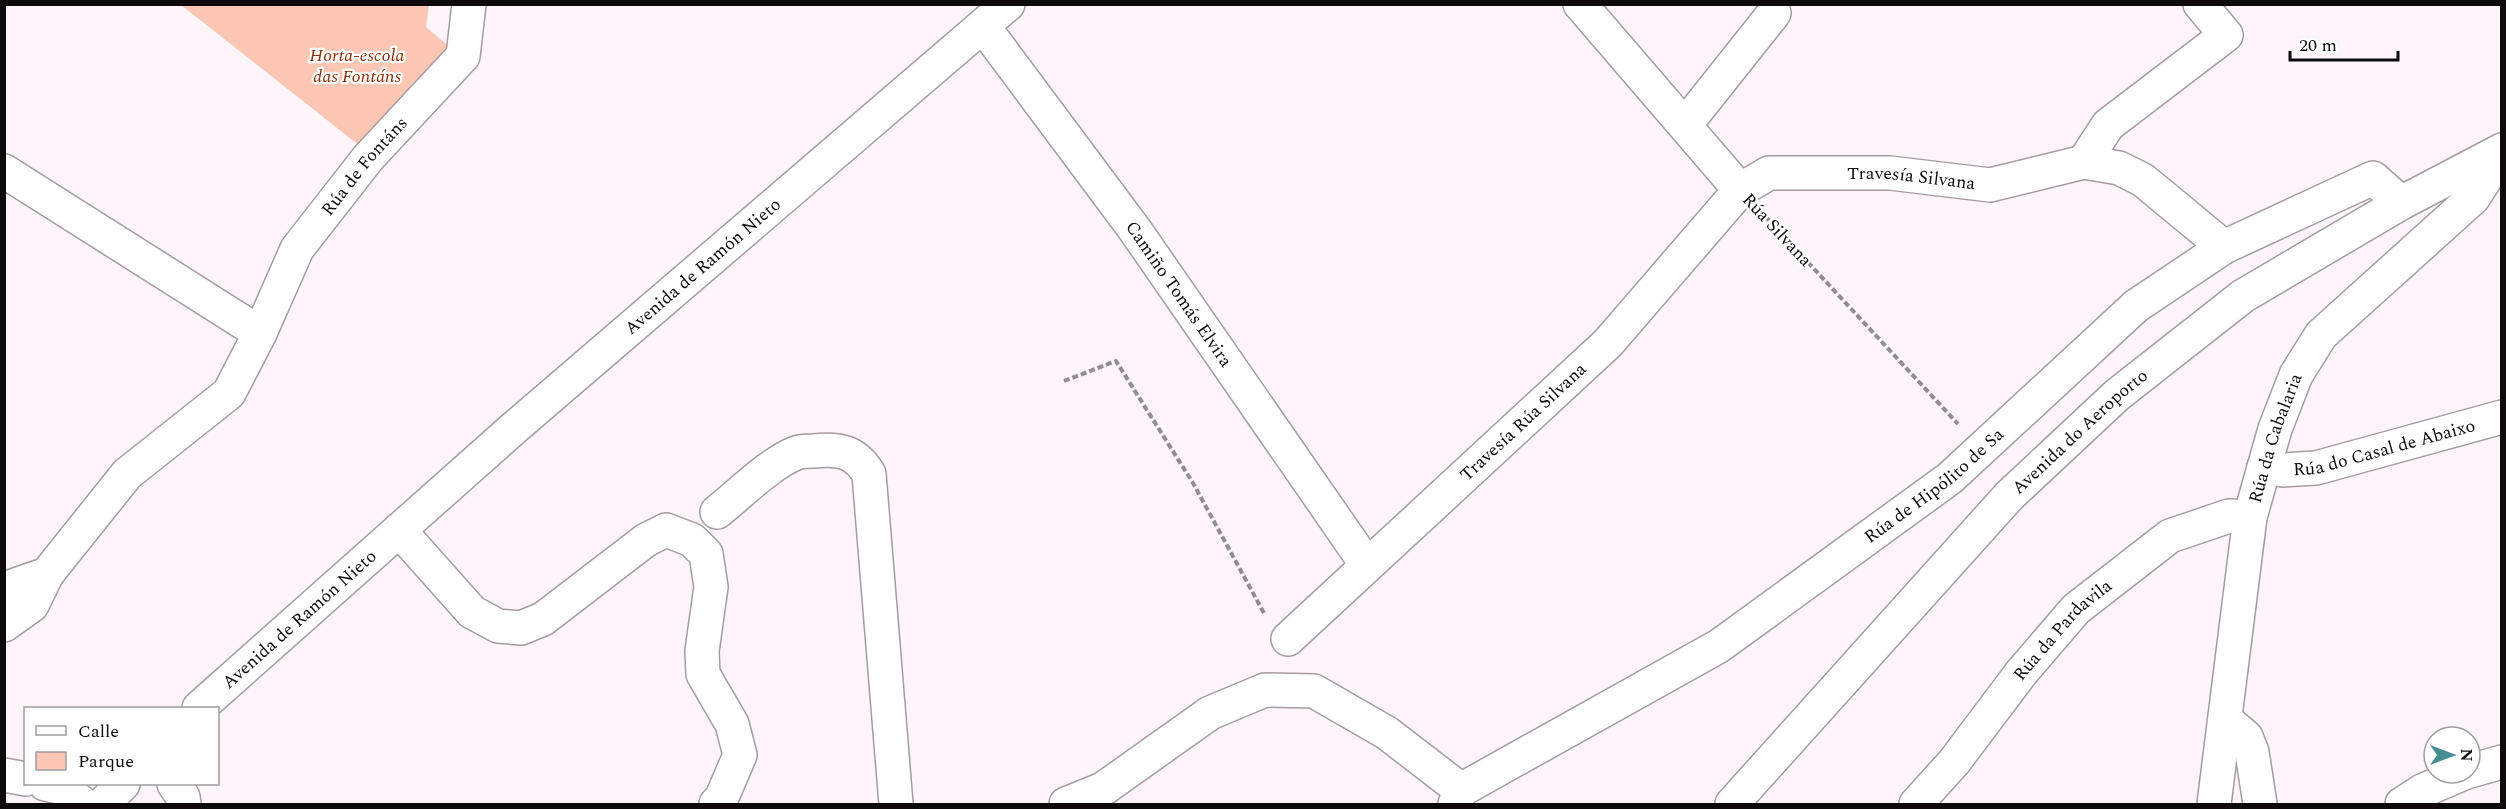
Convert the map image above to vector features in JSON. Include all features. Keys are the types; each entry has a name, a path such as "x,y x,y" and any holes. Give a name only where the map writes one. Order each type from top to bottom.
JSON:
{"street":[{"name":"Rúa de Fontáns","path":"4,625 32,605 47,574 127,474 229,393 260,333 297,249 368,158 463,56 469,4"},
{"name":"Avenida de Ramón Nieto","path":"199,707 399,530 1008,4"},
{"name":"Rúa Silvana","path":"1580,4 1740,189"},
{"path":"2084,162 2108,125 2226,35 2200,4"},
{"path":"1684,125 1774,13"},
{"name":"Camiño Tomás Elvira","path":"982,26 1135,230 1367,565"},
{"name":"Avenida do Aeroporto","path":"1732,804 2009,496 2063,443 2117,395 2243,296 2402,203 2502,152"},
{"name":"Rúa da Cabalaria","path":"2214,804 2250,517 2264,467 2296,375 2321,336 2473,198 2502,152"},
{"name":"Travesía Silvana","path":"1740,189 1769,173 1890,173 1990,185 2084,162 2118,168 2143,180 2224,247"},
{"path":"4,171 260,333"},
{"name":"Rúa de Hipólito de Sa","path":"1458,797 1719,646 1950,478 2136,306 2224,247 2373,178 2402,203"},
{"name":"Travesía Rúa Silvana","path":"1288,639 1608,343 1740,189"},
{"name":"Rúa do Casal de Abaixo","path":"2264,467 2283,470 2316,468 2502,417"},
{"path":"717,512 777,465 797,453 828,449 849,452 861,461 869,474 896,804"},
{"name":"Rúa da Pardavila","path":"1916,804 1954,762 2021,673 2076,609 2170,536 2229,516 2250,517"},
{"path":"399,530 471,612 498,626 521,628 543,619 646,540 666,530 692,540 706,554 711,587 702,651 703,674 732,724 740,755 722,797 716,804"},
{"path":"4,589 47,574"},
{"path":"1066,804 1103,789 1210,713 1265,690 1314,691 1387,733 1458,797"},
{"path":"2226,720 2246,737 2252,752 2260,804"},
{"path":"2482,768 2502,762"},
{"path":"4,775 24,779"},
{"path":"52,785 63,788 83,804"},
{"path":"103,804 121,785"},
{"path":"175,785 183,797 184,804"},
{"path":"2402,804 2436,785"}],"path":[{"name":"Rúa Silvana","path":"1740,189 1981,449"},
{"path":"1064,381 1116,361 1193,483 1277,638 1288,639"}],"green space":[{"name":"Horta-escola das Fontáns","path":"181,5 429,5 426,27 451,48 365,150"}]}
